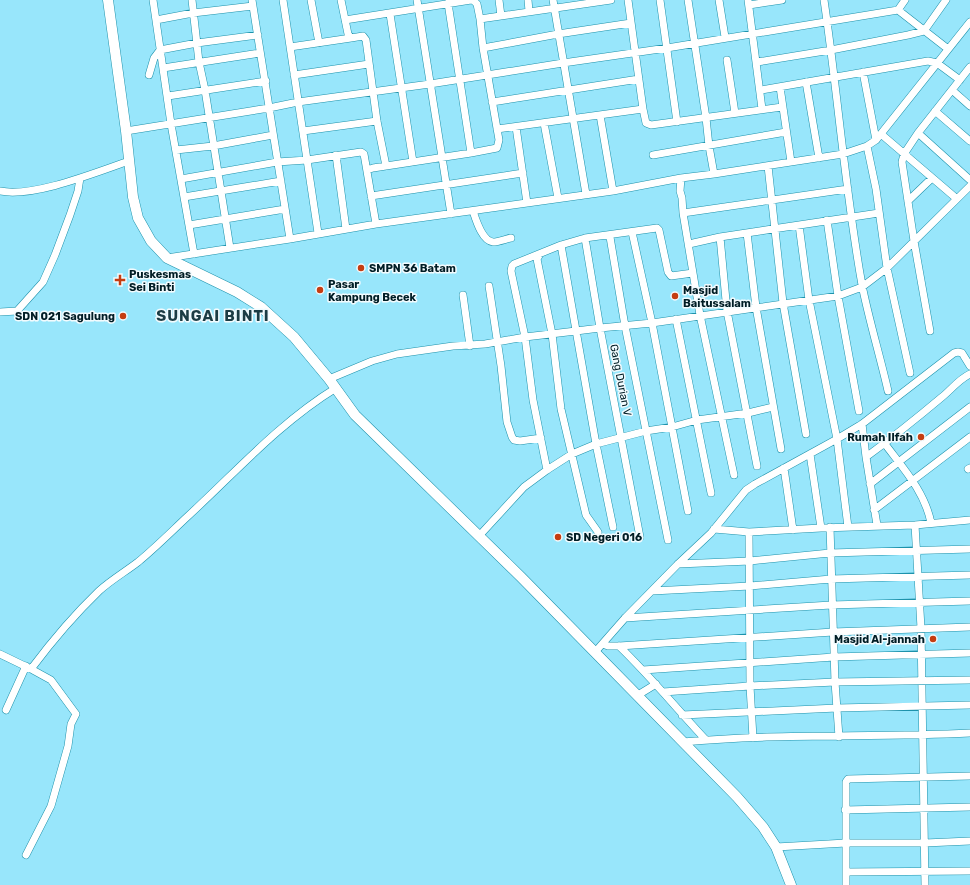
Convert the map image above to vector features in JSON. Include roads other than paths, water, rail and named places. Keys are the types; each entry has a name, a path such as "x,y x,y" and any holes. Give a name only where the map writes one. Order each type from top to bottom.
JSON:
{"street":[{"path":"108,0 126,131 133,197 138,218 151,241 167,258 237,292 261,307 294,338 329,379 355,415 596,651 763,826 776,847 792,885"},
{"path":"153,0 171,124 194,254"},
{"path":"192,0 199,62 205,90 230,248"},
{"path":"283,0 318,233"},
{"path":"311,0 319,43"},
{"path":"341,0 348,34 351,38"},
{"path":"417,0 451,214"},
{"path":"345,20 472,0 477,4 480,19 483,48 499,140 497,148 368,170"},
{"path":"499,0 501,16"},
{"path":"528,0 530,11"},
{"path":"553,0 586,194"},
{"path":"480,19 554,8 582,2 610,0"},
{"path":"628,0 646,123 651,125 677,122 782,107"},
{"path":"660,0 677,122"},
{"path":"688,0 714,174"},
{"path":"719,0 725,37"},
{"path":"762,109 749,3 782,0"},
{"path":"824,0 835,77 851,216 862,287 888,391"},
{"path":"126,131 298,102 430,84 827,22 898,10 905,0"},
{"path":"757,62 831,50 924,31 946,0"},
{"path":"156,20 252,3 266,81 277,162 290,239"},
{"path":"448,3 471,153"},
{"path":"898,10 948,49"},
{"path":"390,14 413,162"},
{"path":"167,258 376,224 613,191 681,178 843,154 867,146 876,140 970,22"},
{"path":"483,48 558,34 631,23"},
{"path":"149,75 154,58 160,50 197,43 258,35"},
{"path":"290,47 362,36 366,40 377,121 386,166"},
{"path":"163,68 260,53"},
{"path":"727,60 735,113"},
{"path":"760,90 928,61 937,63 960,80"},
{"path":"294,75 370,64"},
{"path":"930,331 902,162 904,154 918,133 970,68"},
{"path":"863,72 876,140"},
{"path":"492,102 639,79"},
{"path":"168,96 266,81"},
{"path":"806,82 819,158"},
{"path":"780,86 791,162"},
{"path":"952,90 970,106"},
{"path":"497,129 643,109"},
{"path":"935,111 970,141"},
{"path":"600,116 613,191"},
{"path":"303,131 377,121"},
{"path":"544,123 558,198"},
{"path":"516,127 527,203"},
{"path":"653,155 786,132"},
{"path":"918,133 970,180"},
{"path":"881,134 957,199"},
{"path":"176,150 213,146 273,135"},
{"path":"867,146 876,189 887,268 910,373"},
{"path":"181,179 277,162 307,160 361,152 364,154 368,170 376,224"},
{"path":"336,155 346,229"},
{"path":"0,191 16,193 80,178 129,161"},
{"path":"768,166 783,304 806,434"},
{"path":"371,196 522,173"},
{"path":"0,312 17,312 43,282 70,215 78,191 80,178"},
{"path":"681,178 680,191 700,315 723,417 734,475"},
{"path":"908,201 932,178"},
{"path":"184,197 281,181"},
{"path":"684,213 848,189"},
{"path":"329,379 372,361 397,354 453,346 470,346 525,336 652,323 838,296 862,287 887,268 957,199 969,190"},
{"path":"189,225 285,209"},
{"path":"473,211 480,230 488,240 494,242 511,238"},
{"path":"689,244 774,228 879,213"},
{"path":"827,220 838,296 859,411"},
{"path":"799,225 809,300 837,440 848,527"},
{"path":"547,470 533,400 525,336 511,271 512,266 561,245 585,238 657,228 659,230 668,272 671,276 693,273"},
{"path":"632,232 652,323 688,511"},
{"path":"747,233 756,307 781,449"},
{"path":"608,236 610,237 625,326 668,540"},
{"path":"720,237 727,311 748,413 757,466"},
{"name":"Gang Durian V","path":"585,238 600,328 640,536"},
{"path":"561,245 596,444 613,527"},
{"path":"540,254 537,259 552,334 561,409 586,515 598,532"},
{"path":"489,286 498,342 507,422 512,437 514,440 520,441 541,438"},
{"path":"463,295 470,346"},
{"path":"676,319 711,493"},
{"path":"596,651 625,618 714,529 746,490 837,440 862,424 954,353 962,353 970,366"},
{"path":"866,457 885,444 948,393 960,379 970,374"},
{"path":"6,710 29,667 76,614 101,590 139,561 293,418 316,400 336,388"},
{"path":"480,536 524,487 572,454 596,444 646,431 672,427 697,420 748,413 773,407"},
{"path":"870,484 970,407"},
{"path":"862,424 877,526"},
{"path":"874,510 970,437"},
{"path":"885,444 913,481 930,514 932,523"},
{"path":"810,454 821,528"},
{"path":"784,468 793,530"},
{"path":"714,529 749,532 830,527 915,525 970,520"},
{"path":"915,525 921,628 921,706 925,885"},
{"path":"830,527 831,604 839,737"},
{"path":"749,532 750,686 753,738"},
{"path":"678,564 750,561 830,553 970,549"},
{"path":"652,592 831,579 970,575"},
{"path":"625,618 831,604 970,601"},
{"path":"603,644 608,646 619,646 833,632 970,627"},
{"path":"619,646 644,670 682,715 706,740"},
{"path":"644,670 834,657 970,653"},
{"path":"0,654 29,667 51,680 76,714 71,724 68,746 51,806 26,855"},
{"path":"663,692 835,682 921,682 970,680"},
{"path":"638,695 656,684"},
{"path":"682,715 837,708 970,705"},
{"path":"683,742 753,738 922,736 970,733"},
{"path":"846,885 845,810 846,782 848,779 970,776"},
{"path":"845,810 970,807"},
{"path":"776,847 846,843 925,843 970,841"},
{"path":"846,872 970,871"}],"place":[{"name":"SMPN 36 Batam","path":"361,268"},
{"name":"Puskesmas Sei Binti","path":"120,280"},
{"name":"Pasar Kampung Becek","path":"320,290"},
{"name":"Masjid Baitussalam","path":"675,296"},
{"name":"SDN 021 Sagulung","path":"123,316"},
{"name":"Rumah Ilfah","path":"921,437"},
{"name":"SD Negeri 016","path":"558,537"},
{"name":"Masjid Al-jannah","path":"933,639"}],"district":[{"name":"SUNGAI BINTI","path":"213,316"}]}
